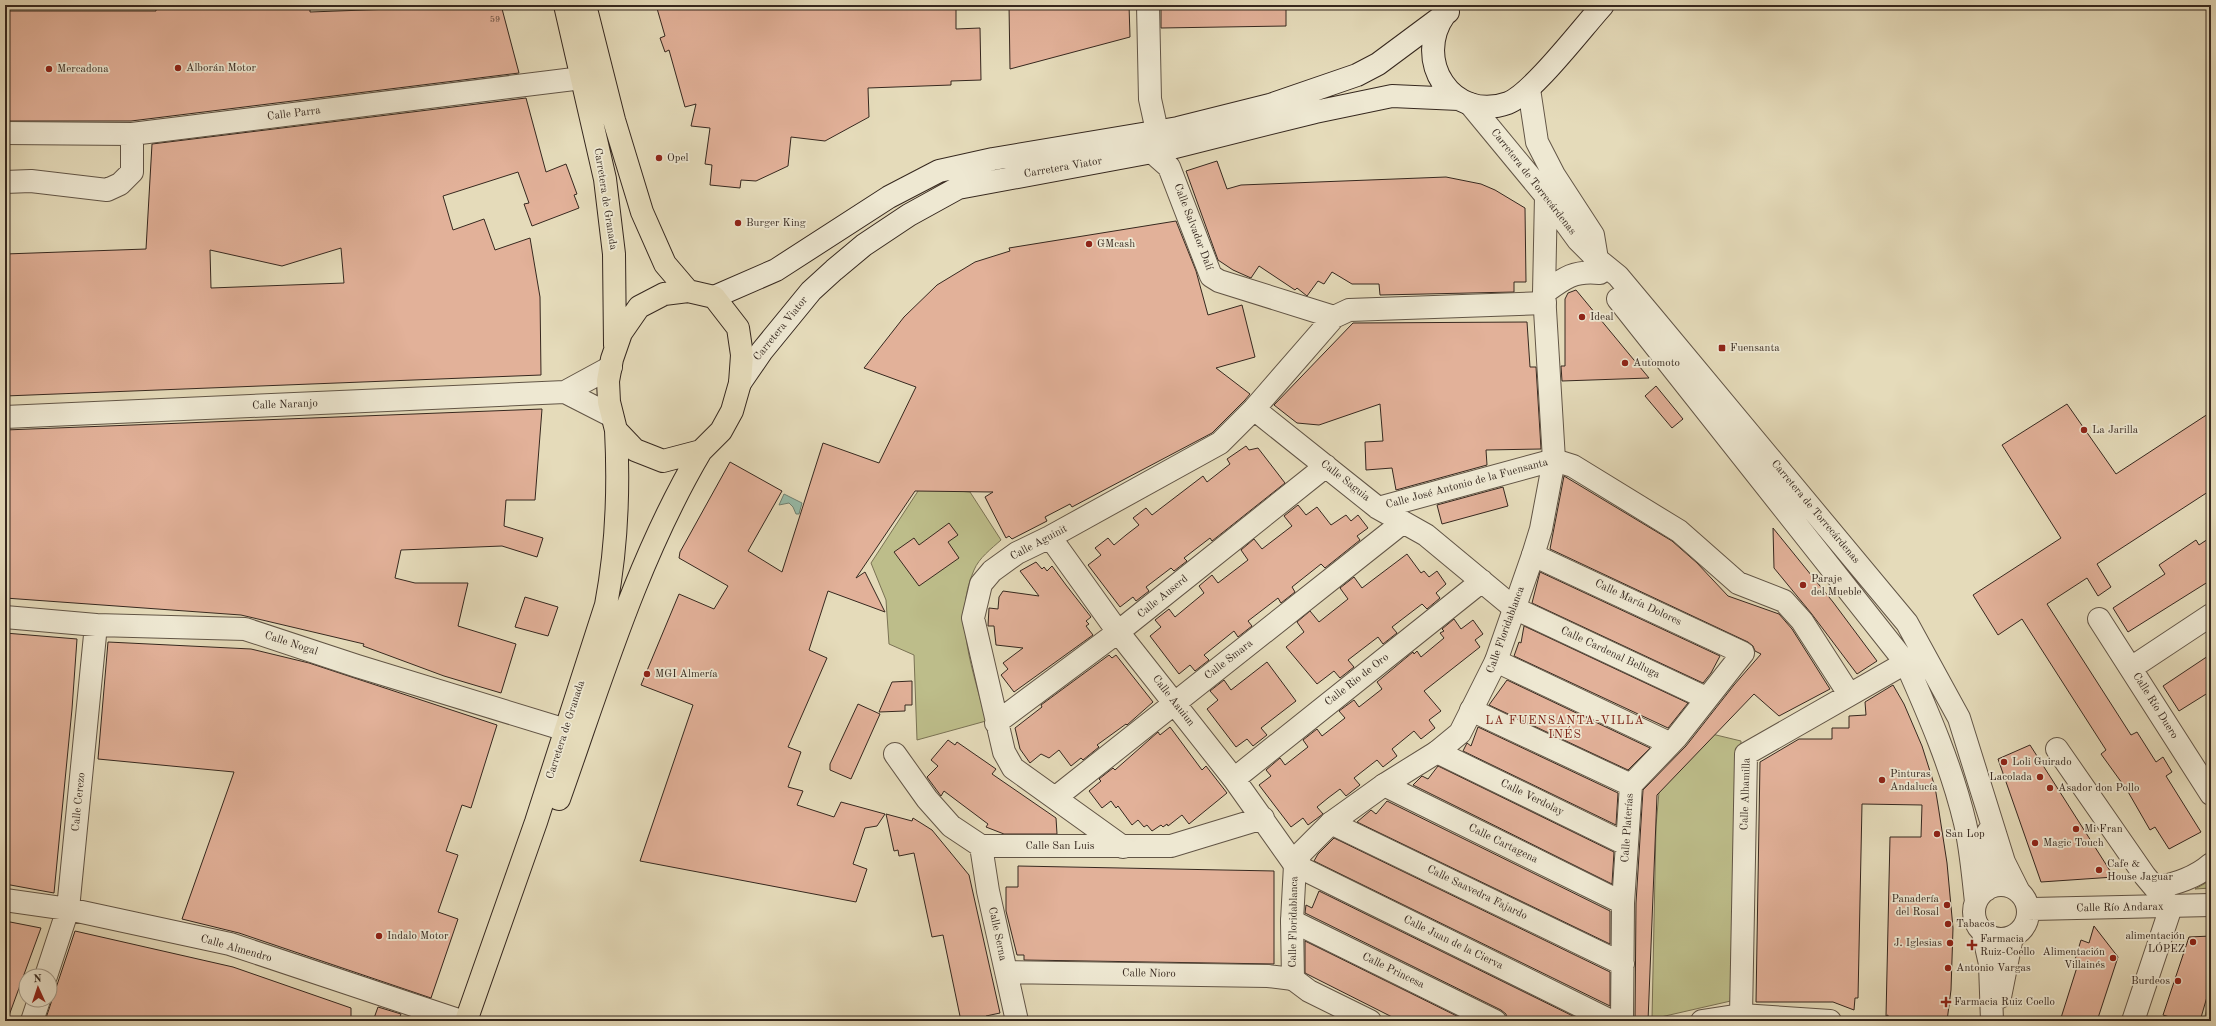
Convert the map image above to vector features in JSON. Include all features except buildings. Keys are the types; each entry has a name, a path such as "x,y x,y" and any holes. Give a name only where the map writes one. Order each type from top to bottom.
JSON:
{"highway":[{"name":"Carretera de Granada","path":"466,1021 536,822 606,605 613,569 616,539 614,423 609,402 608,381 613,358 614,254 604,179 565,5"},
{"path":"585,5 614,120 642,212 665,264 688,291"},
{"path":"613,358 621,333 638,307 664,294 688,291 714,297 738,328 742,355 740,383 732,411 721,431 701,451 663,461 635,450 614,423"},
{"name":"Carretera de Granada","path":"482,1021 631,597 675,497 701,451"}],"street":[{"path":"1148,5 1150,99 1157,131"},
{"name":"Carretera Viator","path":"740,383 762,351 811,291 864,245 909,215 958,188 1152,152 1315,112 1392,96 1465,101 1483,106 1508,103 1529,89 1603,5"},
{"name":"Carretera Viator","path":"714,297 776,270 889,197 939,172 993,159 1157,131 1270,105 1357,75 1378,64 1450,8"},
{"name":"Carretera de Torrecárdenas","path":"1450,8 1435,33 1433,58 1442,81 1465,101 1546,196 1598,266 1618,276 1907,623 1915,657 1959,718 2004,862 2024,901"},
{"name":"Calle Parra","path":"5,133 132,134 582,78"},
{"name":"Carretera de Torrecárdenas","path":"1529,89 1537,142 1554,175 1593,235 1598,266"},
{"path":"5,182 31,181 107,190 120,184 132,172 132,134"},
{"name":"Calle Salvador Dalí","path":"1152,152 1169,167 1211,276 1219,281 1334,317"},
{"name":"Calle Floridablanca","path":"1293,979 1292,921 1295,865 1300,853 1331,823 1384,785 1437,752 1460,733 1496,661 1533,555 1541,529 1554,460 1544,298 1546,196"},
{"path":"1254,409 1334,317 1349,310 1544,298 1564,278 1598,266 1601,279 1661,351 1783,508 1915,657 1928,712 1948,765 1963,817 1981,896 1974,919 1983,933 1990,964 1994,1021"},
{"name":"Calle Naranjo","path":"5,417 565,392 613,358"},
{"name":"Calle Naranjo","path":"565,392 614,423"},
{"name":"Calle Saguia","path":"1254,409 1378,508 1402,523 1426,535 1514,608"},
{"name":"Calle Aguinit","path":"1123,847 1013,768 1004,752 996,723 973,618 981,584 992,571 1017,553 1050,537 1220,443 1254,409"},
{"name":"Calle José Antonio de la Fuensanta","path":"1378,508 1554,460 1572,466 1679,531 1738,583 1784,601 1802,621 1849,694"},
{"name":"Calle Auserd","path":"996,723 1118,632 1326,466"},
{"path":"1783,508 1799,492"},
{"name":"Calle Smara","path":"1055,798 1402,523"},
{"name":"Calle Aauiun","path":"1050,537 1118,632 1234,779 1295,865"},
{"name":"Calle María Dolores","path":"1533,555 1743,653"},
{"name":"Calle Rio de Oro","path":"1234,779 1482,581"},
{"name":"Calle Cardenal Belluga","path":"1514,608 1706,698"},
{"path":"2131,668 2211,615"},
{"name":"Calle Nogal","path":"5,617 96,625 245,629 357,666 566,730"},
{"name":"Calle Río Duero","path":"2099,619 2211,794"},
{"name":"Calle Cerezo","path":"49,968 68,909 96,625"},
{"name":"Calle Platerías","path":"1622,1021 1623,903 1631,785 1669,743 1676,738 1706,698 1743,653"},
{"name":"Calle Alhamilla","path":"1741,1015 1746,754 1915,657"},
{"path":"1496,661 1669,743"},
{"path":"1471,710 1631,785"},
{"path":"2057,749 2145,876 2171,907 2133,1021"},
{"name":"Calle Verdolay","path":"1437,752 1626,844"},
{"path":"894,754 927,799 951,826 981,846"},
{"name":"Calle Cartagena","path":"1384,785 1623,903"},
{"name":"Carretera de Torrecárdenas","path":"1981,896 1989,856 1984,795"},
{"name":"Calle San Luis","path":"981,846 1172,846 1262,818"},
{"name":"Calle Saavedra Fajardo","path":"1331,823 1623,964"},
{"name":"Calle Serna","path":"981,846 988,891 1017,1021"},
{"path":"2156,888 2181,882 2200,874 2211,864"},
{"name":"Calle Juan de la Cierva","path":"1295,865 1611,1021"},
{"path":"1981,896 2000,885 2007,886 2024,901 2027,922 2023,929 2012,937 1997,939 1983,933"},
{"name":"Calle Almendro","path":"5,900 68,909 230,944 461,1021"},
{"name":"Calle Río Andarax","path":"2024,901 2171,907 2211,905"},
{"name":"Calle Princesa","path":"1292,921 1495,1021"},
{"path":"1994,1021 2012,937"},
{"name":"Calle Nioro","path":"1006,972 1268,976 1293,979"},
{"path":"1293,979 1308,991 1370,1021"},
{"path":"32,1021 36,1008"},
{"path":"1702,1021 1741,1015 1830,1021"}],"shaded area":[{"path":"920,488 970,492 1001,540 976,566 968,589 965,607 967,646 986,721 917,740 914,655 889,644 886,600 871,563"},
{"path":"784,494 802,503 799,514 796,514 793,507 789,503 779,505"},
{"path":"1712,734 1741,741 1735,1000 1652,1019 1656,826 1659,792"},
{"path":"2211,880 2211,888 2195,889"},
{"path":"2211,1004 2211,1021 2204,1021 2207,1007"}],"place":[{"name":"Alborán Motor","path":"178,68"},
{"name":"Mercadona","path":"49,69"},
{"name":"Opel","path":"659,158"},
{"name":"Burger King","path":"738,223"},
{"name":"GMcash","path":"1089,244"},
{"name":"Ideal","path":"1582,317"},
{"name":"Fuensanta","path":"1722,348"},
{"name":"Automoto","path":"1625,363"},
{"name":"La Jarilla","path":"2084,430"},
{"name":"Paraje del Mueble","path":"1803,585"},
{"name":"MGI Almería","path":"647,674"},
{"name":"Loli Guirado","path":"2004,762"},
{"name":"Lacolada","path":"2040,777"},
{"name":"Pinturas Andalucía","path":"1882,780"},
{"name":"Asador don Pollo","path":"2050,788"},
{"name":"Mi Fran","path":"2076,829"},
{"name":"San Lop","path":"1937,834"},
{"name":"Magic Touch","path":"2035,843"},
{"name":"Cafe & House Jaguar","path":"2099,870"},
{"name":"Panadería del Rosal","path":"1947,905"},
{"name":"Tabacos","path":"1948,924"},
{"name":"Indalo Motor","path":"379,936"},
{"name":"alimentación LÓPEZ","path":"2193,942"},
{"name":"J. Iglesias","path":"1950,943"},
{"name":"Farmacia Ruiz-Coello","path":"1972,945"},
{"name":"Alimentación Villainés","path":"2113,958"},
{"name":"Antonio Vargas","path":"1948,968"},
{"name":"Burdeos","path":"2178,981"},
{"name":"Farmacia Ruiz Coello","path":"1946,1002"}],"district":[{"name":"LA FUENSANTA-VILLA INÉS","path":"1565,728"}]}
